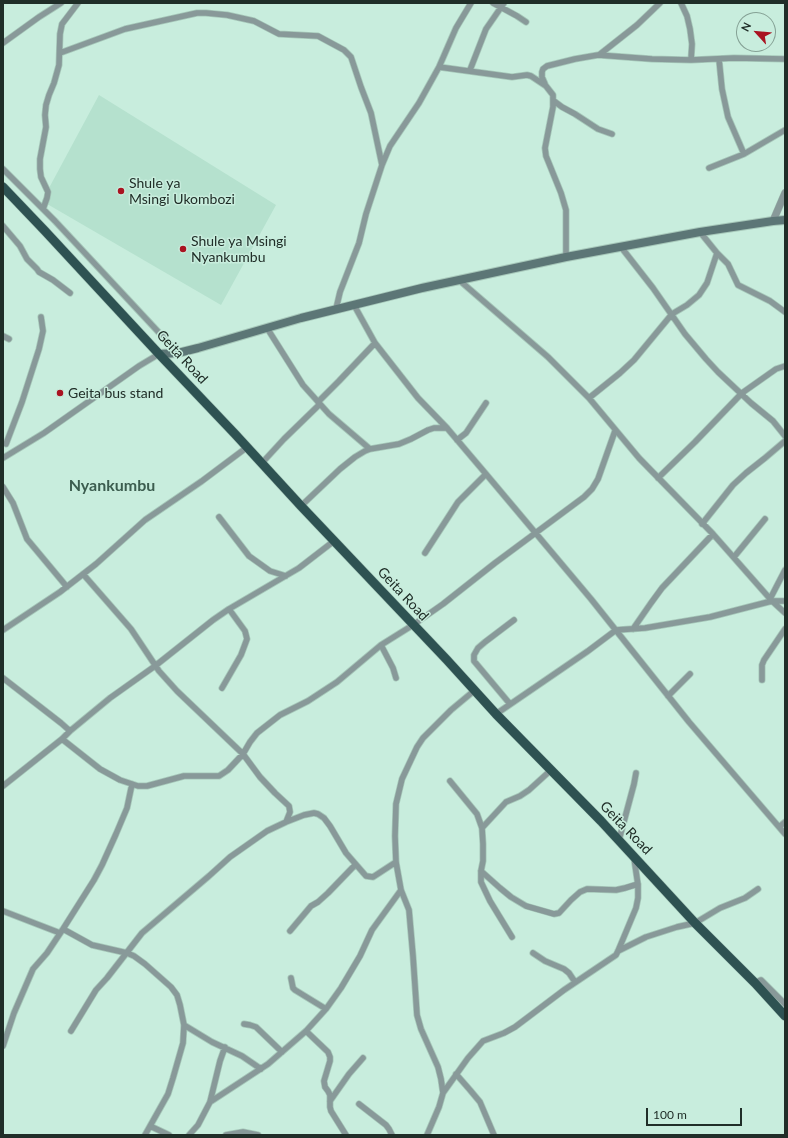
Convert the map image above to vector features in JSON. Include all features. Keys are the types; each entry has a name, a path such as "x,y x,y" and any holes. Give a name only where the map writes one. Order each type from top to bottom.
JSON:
{"highway":[{"name":"Geita Road","path":"3,187 496,714 620,840 695,923 755,983 785,1016"}],"main road":[{"path":"159,354 178,353 336,309 354,306 422,288 566,257 700,232 785,220"}],"street":[{"path":"3,43 61,3"},
{"path":"43,209 48,198 48,192 41,177 40,169 40,159 46,127 45,115 49,96 57,73 62,24 78,3"},
{"path":"336,309 340,292 359,243 366,214 382,165 390,146 416,107 439,67 456,28 471,3"},
{"path":"493,3 502,5 526,22"},
{"path":"598,55 637,25 660,3"},
{"path":"681,3 687,16 690,29 692,44 691,60"},
{"path":"470,70 486,29 502,5"},
{"path":"60,53 125,29 197,13 226,15 254,21 279,34 318,36 344,50 350,57 372,113 382,165"},
{"path":"566,257 566,210 561,193 546,156 545,148 554,101 553,95 546,86 542,77 542,72 547,66 598,55 691,60 785,59"},
{"path":"719,59 722,89 728,117 744,154"},
{"path":"439,67 512,76 527,75 532,76 546,86"},
{"path":"554,101 598,129 612,134"},
{"path":"709,168 744,154 785,130"},
{"path":"3,169 43,209 178,353"},
{"path":"773,221 785,193"},
{"path":"3,226 20,246 27,259 38,272 53,280 70,293"},
{"path":"700,232 728,264 738,285 770,301 785,312"},
{"path":"621,247 672,314 685,334 706,359 751,403 773,421 785,436"},
{"path":"589,398 634,360 672,314 695,300 707,283 717,253"},
{"path":"459,280 548,357 589,398 638,458 734,557 771,600 785,613"},
{"path":"354,306 375,343 418,398 447,428 486,474 616,630 668,696 785,834"},
{"path":"13,452 5,443 22,402 39,350 43,331 41,317"},
{"path":"267,328 303,385 329,414 370,449"},
{"path":"262,464 375,343"},
{"path":"3,458 44,433 139,366 159,354"},
{"path":"658,478 742,393 776,368 785,366"},
{"path":"457,440 466,433 486,403"},
{"path":"300,506 360,454 370,449 399,444 434,428 447,428"},
{"path":"62,740 100,769 114,777 138,786 147,786 184,776 219,776 228,770 244,754 250,742 257,733 280,715 308,701 337,682 382,645 413,625 584,497 592,489 598,479 615,431"},
{"path":"702,524 733,485 785,441"},
{"path":"3,630 67,587 145,520 202,481 246,448"},
{"path":"425,553 458,502 486,474"},
{"path":"3,487 13,503 27,540 67,587"},
{"path":"219,517 249,556 270,571 286,576"},
{"path":"734,557 765,519"},
{"path":"633,629 662,588 712,534"},
{"path":"3,786 62,740 70,731 110,698 155,666 229,609 299,568 334,541"},
{"path":"771,600 785,570"},
{"path":"83,574 131,629 155,666 178,691 244,754 260,777 290,808 286,822"},
{"path":"496,714 616,630 633,629 710,617 771,600 785,601"},
{"path":"222,688 242,655 247,639 244,631 229,609"},
{"path":"510,704 474,660 474,655 478,648 514,620"},
{"path":"762,680 762,665 764,660 785,629"},
{"path":"382,645 396,678"},
{"path":"668,696 690,674"},
{"path":"3,678 70,731"},
{"path":"427,1135 439,1106 442,1093 441,1079 438,1067 421,1029 417,1015 409,910 402,890 396,862 396,804 401,784 409,763 423,738 451,710 475,690"},
{"path":"482,828 506,802 529,790 550,770"},
{"path":"620,840 636,773"},
{"path":"450,780 477,814 482,828 483,844 480,878 484,890 512,937"},
{"path":"3,1046 28,978 33,969 47,953 94,880 105,859 127,808 132,784"},
{"path":"70,1031 96,990 142,933 230,857 267,831 304,815 314,813 324,818 346,853 366,876 373,877 396,862"},
{"path":"779,827 785,822"},
{"path":"442,1093 468,1058 483,1041 515,1027 575,982 611,959 618,951 636,908 638,898 638,884 634,856"},
{"path":"290,931 311,906 328,894 355,865"},
{"path":"481,871 500,888 521,903 554,914 559,913 580,892 587,889 616,890 638,884"},
{"path":"618,951 646,937 695,923 720,908 745,898 758,889"},
{"path":"210,1102 268,1064 306,1031 326,1009 341,988 360,956 372,930 402,890"},
{"path":"3,911 61,931 92,945 127,952 145,964 171,987 177,995 184,1025 183,1043 168,1094 145,1135"},
{"path":"533,953 545,961 564,969 575,982"},
{"path":"291,978 293,988 295,990 326,1009"},
{"path":"755,983 761,980 785,1004"},
{"path":"244,1024 256,1027 282,1052"},
{"path":"184,1025 242,1056 261,1068"},
{"path":"306,1031 328,1052 330,1057 324,1081 325,1087 330,1095 331,1111 346,1135"},
{"path":"189,1135 198,1125 210,1102 225,1047"},
{"path":"330,1101 349,1074 363,1058"},
{"path":"456,1074 480,1102 494,1135"},
{"path":"359,1104 386,1126 392,1135"},
{"path":"150,1126 169,1135"},
{"path":"226,1135 243,1132 258,1135"}],"shaded area":[{"path":"99,95 276,205 221,305 42,201"}],"place":[{"name":"Shule ya Msingi Ukombozi","path":"121,191"},
{"name":"Shule ya Msingi Nyankumbu","path":"183,249"},
{"name":"Geita bus stand","path":"60,393"}],"district":[{"name":"Nyankumbu","path":"112,486"}]}
